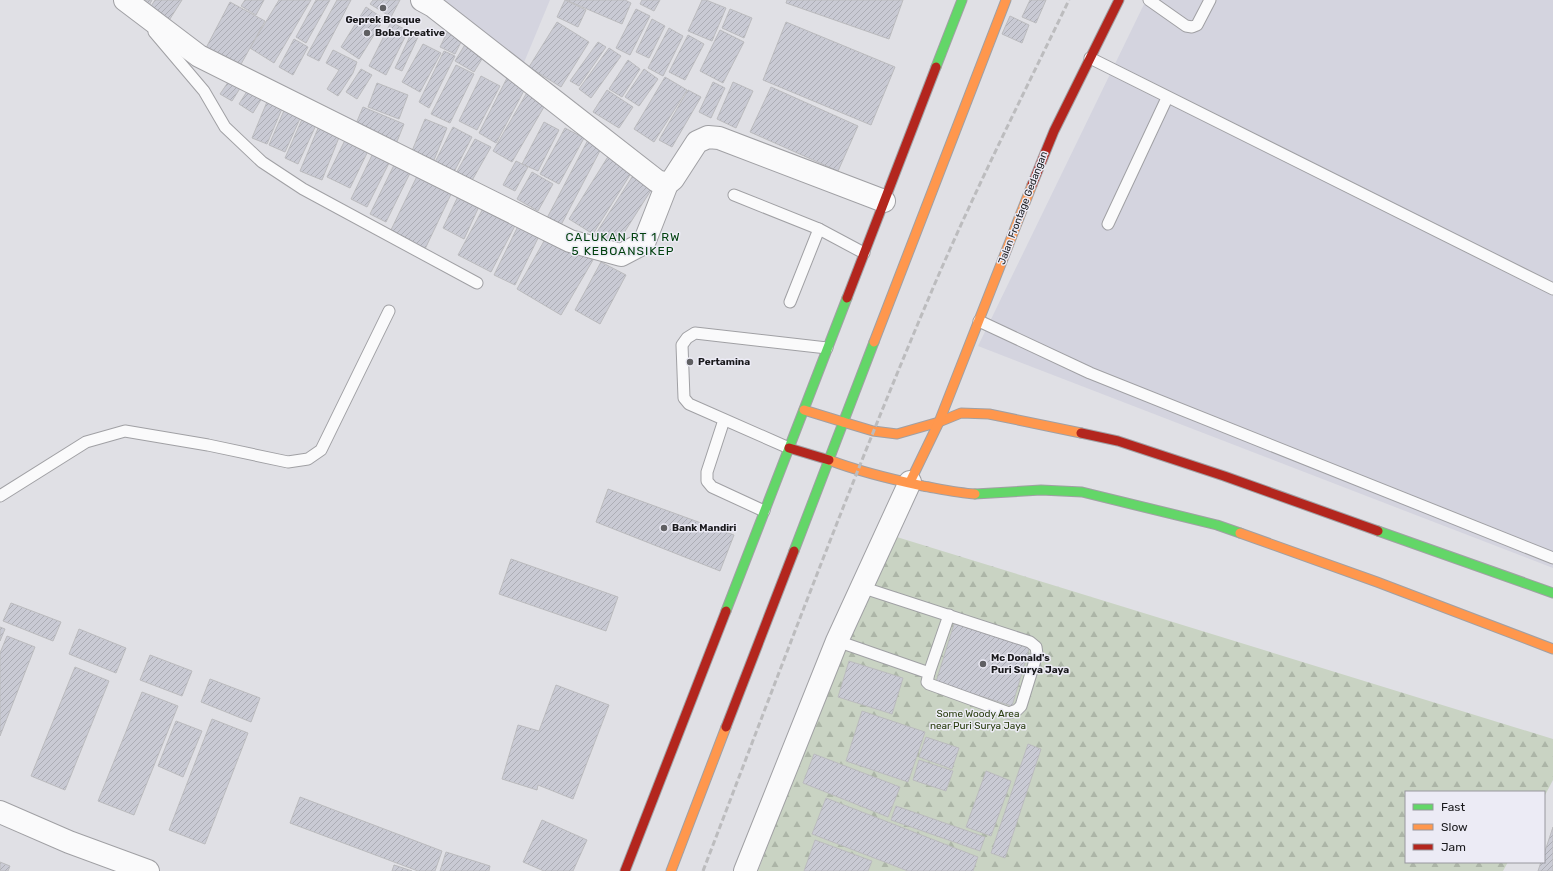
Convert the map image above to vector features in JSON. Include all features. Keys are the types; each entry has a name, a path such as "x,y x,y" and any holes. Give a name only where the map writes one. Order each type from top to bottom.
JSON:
{"main road":[{"path":"625,871 962,0"},
{"path":"671,871 1006,0"},
{"name":"Jalan Frontage Gedangan","path":"910,482 939,422 1054,131 1119,0"},
{"path":"804,410 873,431 897,434 939,422 961,413 989,414 1118,441 1231,479 1553,594"},
{"path":"789,448 829,460 858,471 944,490 972,494 1041,490 1082,492 1210,523 1377,582 1553,649"}],"street":[{"path":"126,0 199,56 570,241 621,255 644,242 667,184 673,179 697,142 708,137 719,138 884,201"},
{"path":"422,0 433,6 657,182 667,184"},
{"path":"745,871 837,641 910,482"},
{"path":"0,812 70,842 148,871"}],"lane":[{"path":"126,0 204,91 225,127 262,162 303,190 477,283"},
{"path":"1149,0 1186,26 1192,27 1197,25 1210,0"},
{"path":"1090,58 1120,72 1167,98 1553,289"},
{"path":"1108,224 1167,98"},
{"path":"734,195 819,229 864,253"},
{"path":"790,302 819,229"},
{"path":"0,496 86,442 125,431 208,445 288,462 308,459 321,450 389,311"},
{"path":"978,321 1090,372 1553,558"},
{"path":"789,448 689,404 684,398 682,345 687,338 695,333 827,348"},
{"path":"724,420 707,472 707,481 712,487 764,511"},
{"path":"861,587 949,615 1030,642 1036,647 1037,654 1021,706 1017,710 1010,713 927,682 949,615"},
{"path":"837,641 929,673"}],"shaded area":[{"path":"421,0 550,0 523,65"},
{"path":"1146,0 1553,0 1553,568 978,346"}],"green space":[{"name":"Some Woody Area near Puri Surya Jaya","path":"887,534 1553,739 1553,780 1545,795 1545,791 1405,791 1405,863 1507,863 1503,871 758,871"}],"building":[{"path":"130,0 152,0 147,9"},
{"path":"155,0 182,0 168,22 148,11"},
{"path":"245,0 264,0 256,15 241,6"},
{"path":"279,0 311,0 274,63 250,48"},
{"path":"316,0 330,0 306,43 296,37"},
{"path":"337,0 351,0 319,61 307,55"},
{"path":"373,0 400,0 391,17 370,4"},
{"path":"565,0 586,10 578,27 557,17"},
{"path":"566,0 625,0 631,3 622,24"},
{"path":"642,0 660,0 654,11 640,4"},
{"path":"702,0 706,0 726,8 712,41 688,31"},
{"path":"787,0 903,0 889,39 786,3"},
{"path":"1030,0 1046,0 1036,23 1022,17"},
{"path":"230,2 265,21 240,66 206,48"},
{"path":"366,7 384,19 359,59 341,47"},
{"path":"636,9 650,16 630,55 616,48"},
{"path":"730,9 752,18 744,38 722,28"},
{"path":"1010,16 1029,25 1022,43 1002,34"},
{"path":"652,19 665,26 649,58 636,52"},
{"path":"391,22 408,31 386,75 369,66"},
{"path":"557,22 589,42 561,87 529,67"},
{"path":"786,22 895,67 871,125 763,80"},
{"path":"669,28 683,36 663,76 648,68"},
{"path":"449,29 464,36 455,54 440,47"},
{"path":"720,30 744,42 723,83 700,71"},
{"path":"411,34 418,37 402,71 395,68"},
{"path":"688,35 704,44 685,80 669,72"},
{"path":"294,39 308,47 293,75 279,67"},
{"path":"598,42 606,47 579,86 570,81"},
{"path":"466,43 485,54 474,72 455,61"},
{"path":"423,44 441,53 420,92 402,82"},
{"path":"609,48 621,56 591,98 579,89"},
{"path":"333,50 357,62 353,73 338,96 327,89 339,70 326,63"},
{"path":"444,51 455,56 429,108 419,102"},
{"path":"628,60 640,69 622,97 609,89"},
{"path":"456,65 474,74 450,123 431,114"},
{"path":"361,69 372,75 357,99 346,92"},
{"path":"644,69 658,79 639,106 625,97"},
{"path":"233,75 244,82 232,101 220,94"},
{"path":"481,76 500,86 477,130 459,121"},
{"path":"508,76 527,85 496,143 479,133"},
{"path":"665,77 687,90 654,142 634,129"},
{"path":"713,82 725,88 711,118 699,112"},
{"path":"733,82 753,91 736,128 717,119"},
{"path":"377,83 408,95 399,119 368,107"},
{"path":"251,85 265,93 253,113 239,104"},
{"path":"771,87 858,126 838,171 750,132"},
{"path":"529,89 548,100 512,162 493,151"},
{"path":"607,90 633,107 619,128 593,112"},
{"path":"688,90 701,97 672,147 659,140"},
{"path":"269,97 284,104 267,144 252,138"},
{"path":"286,106 302,114 285,152 269,145"},
{"path":"363,107 404,124 396,144 355,126"},
{"path":"303,117 317,123 298,164 285,158"},
{"path":"425,119 447,128 434,160 412,151"},
{"path":"544,122 559,130 538,171 522,164"},
{"path":"319,126 340,135 322,180 300,171"},
{"path":"453,127 472,137 453,174 434,164"},
{"path":"565,128 584,138 559,184 540,174"},
{"path":"347,136 370,147 350,188 327,177"},
{"path":"589,138 603,145 561,225 547,218"},
{"path":"475,139 491,147 470,184 455,175"},
{"path":"375,149 392,157 367,207 351,199"},
{"path":"609,155 633,170 593,234 569,219"},
{"path":"396,161 412,169 386,222 370,214"},
{"path":"516,161 528,167 515,191 503,185"},
{"path":"419,172 454,188 425,249 390,232"},
{"path":"532,172 553,184 538,211 517,199"},
{"path":"634,174 653,187 615,247 595,235"},
{"path":"461,190 482,200 464,239 443,228"},
{"path":"486,203 518,220 491,272 458,255"},
{"path":"521,220 542,230 515,285 494,275"},
{"path":"548,234 593,260 561,315 517,289"},
{"path":"601,262 626,275 600,324 575,310"},
{"name":"Bank Mandiri","path":"608,489 734,535 720,571 596,522"},
{"path":"511,559 618,597 606,631 499,594"},
{"path":"11,603 61,622 53,641 3,621"},
{"name":"Mc Donald's Puri Surya Jaya","path":"955,621 1030,646 1012,706 936,682"},
{"path":"0,627 5,629 0,641"},
{"path":"79,629 126,648 116,673 69,654"},
{"path":"7,636 35,647 0,736 0,653"},
{"path":"150,655 192,671 182,696 140,680"},
{"path":"849,661 903,678 892,714 838,697"},
{"path":"75,667 109,681 65,790 31,776"},
{"path":"210,679 260,698 251,722 201,702"},
{"path":"556,685 609,705 573,799 538,785 537,790 502,779 518,725 539,731"},
{"path":"142,692 178,706 134,815 98,801"},
{"path":"862,711 925,732 908,782 846,761"},
{"path":"212,719 248,733 205,844 169,830"},
{"path":"176,721 202,731 183,777 158,766"},
{"path":"926,737 959,748 952,769 919,757"},
{"path":"1028,744 1041,749 1005,858 991,853"},
{"path":"814,754 900,787 888,817 803,783"},
{"path":"919,760 953,771 946,791 913,780"},
{"path":"986,771 1011,781 991,836 966,827"},
{"path":"300,797 442,851 435,871 418,871 290,823"},
{"path":"826,798 978,857 973,871 908,871 812,834"},
{"path":"896,806 985,837 980,851 891,820"},
{"path":"542,820 587,840 573,871 544,871 523,862"},
{"path":"1553,827 1553,871 1538,871 1541,863 1545,863 1545,851"},
{"path":"815,840 872,861 868,871 804,871"},
{"path":"446,852 490,866 489,871 440,871"},
{"path":"0,862 10,866 8,871 0,871"},
{"path":"394,865 412,871 392,871"}],"railway":[{"path":"703,871 815,578 933,288 966,215 1069,0"}],"traffic: fast":[{"path":"936,67 962,0"},
{"path":"726,611 847,298"},
{"path":"794,551 874,342"},
{"path":"975,494 1041,490 1082,492 1217,525 1240,533"},
{"path":"1378,531 1553,593"}],"traffic: slow":[{"path":"874,342 1006,0"},
{"path":"910,482 939,422 1032,185"},
{"path":"804,410 843,422"},
{"path":"843,422 873,431 897,434 939,422 961,413 989,414 1081,433"},
{"path":"829,460 864,472 899,481 949,491 975,494"},
{"path":"1240,533 1377,582 1553,649"},
{"path":"671,871 726,727"}],"traffic: jam":[{"path":"1032,185 1054,131 1119,0"},
{"path":"847,298 936,67"},
{"path":"1081,433 1118,441 1224,476 1378,531"},
{"path":"789,448 829,460"},
{"path":"726,727 794,551"},
{"path":"625,871 726,611"}],"place":[{"name":"Geprek Bosque","path":"383,8"},
{"name":"Boba Creative","path":"367,33"},
{"name":"Pertamina","path":"690,362"},
{"name":"Bank Mandiri","path":"664,528"},
{"name":"Mc Donald's Puri Surya Jaya","path":"983,664"}],"district":[{"name":"CALUKAN RT 1 RW 5 KEBOANSIKEP","path":"623,244"}]}
